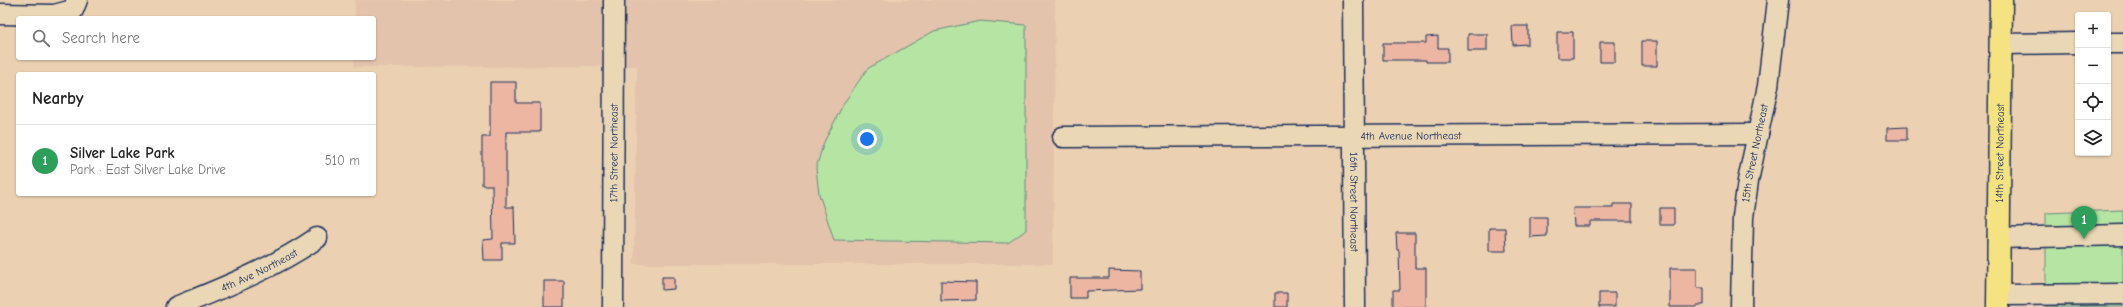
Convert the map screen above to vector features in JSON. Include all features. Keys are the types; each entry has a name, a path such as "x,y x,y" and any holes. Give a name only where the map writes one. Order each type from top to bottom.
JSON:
{"main road":[{"name":"14th Street Northeast","path":"1998,301 2001,0"}],"street":[{"name":"17th Street Northeast","path":"613,307 614,0"},
{"name":"16th Street Northeast","path":"1353,0 1355,307"},
{"name":"15th Street Northeast","path":"1741,307 1743,217 1748,182 1768,86 1778,0"},
{"path":"0,14 54,15 75,5"},
{"path":"2001,44 2075,43"},
{"path":"2111,43 2123,43"},
{"name":"4th Avenue Northeast","path":"1063,137 1758,134"},
{"path":"1998,238 2123,235"},
{"name":"4th Ave Northeast","path":"176,307 239,281 292,256 317,238"},
{"path":"1998,301 2123,294"}],"shaded area":[{"path":"355,0 1055,0 1053,264 634,264 637,66 354,67 354,60 376,60 376,16 355,16"}],"green space":[{"path":"980,21 1026,25 1026,230 1008,243 834,240 819,194 816,168 824,142 844,103 867,69 934,31"},
{"path":"2123,210 2123,307 2046,307 2046,213"}],"building":[{"path":"1512,26 1528,26 1528,44 1513,45"},
{"path":"1557,32 1573,32 1573,58 1557,58"},
{"path":"1468,34 1487,34 1487,51 1468,51"},
{"path":"1438,36 1438,48 1448,48 1448,62 1426,62 1426,60 1383,60 1383,43 1426,43 1426,37"},
{"path":"1642,41 1657,41 1657,66 1642,66"},
{"path":"1600,42 1615,42 1615,62 1600,62"},
{"path":"490,82 516,82 516,103 540,103 540,132 506,132 506,207 514,207 515,243 502,243 502,260 484,260 483,240 493,239 492,185 482,185 482,137 490,137"},
{"path":"1907,127 1907,140 1887,140 1887,128"},
{"path":"1613,204 1632,204 1632,221 1590,221 1590,226 1574,226 1573,208 1613,208"},
{"path":"1660,208 1674,208 1674,225 1660,225"},
{"path":"1530,217 1547,217 1547,236 1530,237"},
{"path":"1489,228 1505,228 1506,251 1489,251"},
{"path":"1396,233 1415,233 1415,268 1426,268 1426,307 1393,307 1393,290 1400,290 1399,250 1397,250"},
{"path":"1670,268 1697,268 1697,288 1704,288 1704,305 1697,305 1697,307 1670,307"},
{"path":"1109,270 1140,271 1140,289 1086,291 1086,298 1070,298 1070,278 1109,278"},
{"path":"662,277 674,277 674,289 662,290"},
{"path":"544,281 564,281 564,307 544,307"},
{"path":"941,281 976,282 976,300 941,301"},
{"path":"1275,293 1287,293 1287,307 1275,307"},
{"path":"1599,293 1615,293 1615,307 1599,307"}],"place":[{"name":"Silver Lake Park","path":"2084,239"}]}
